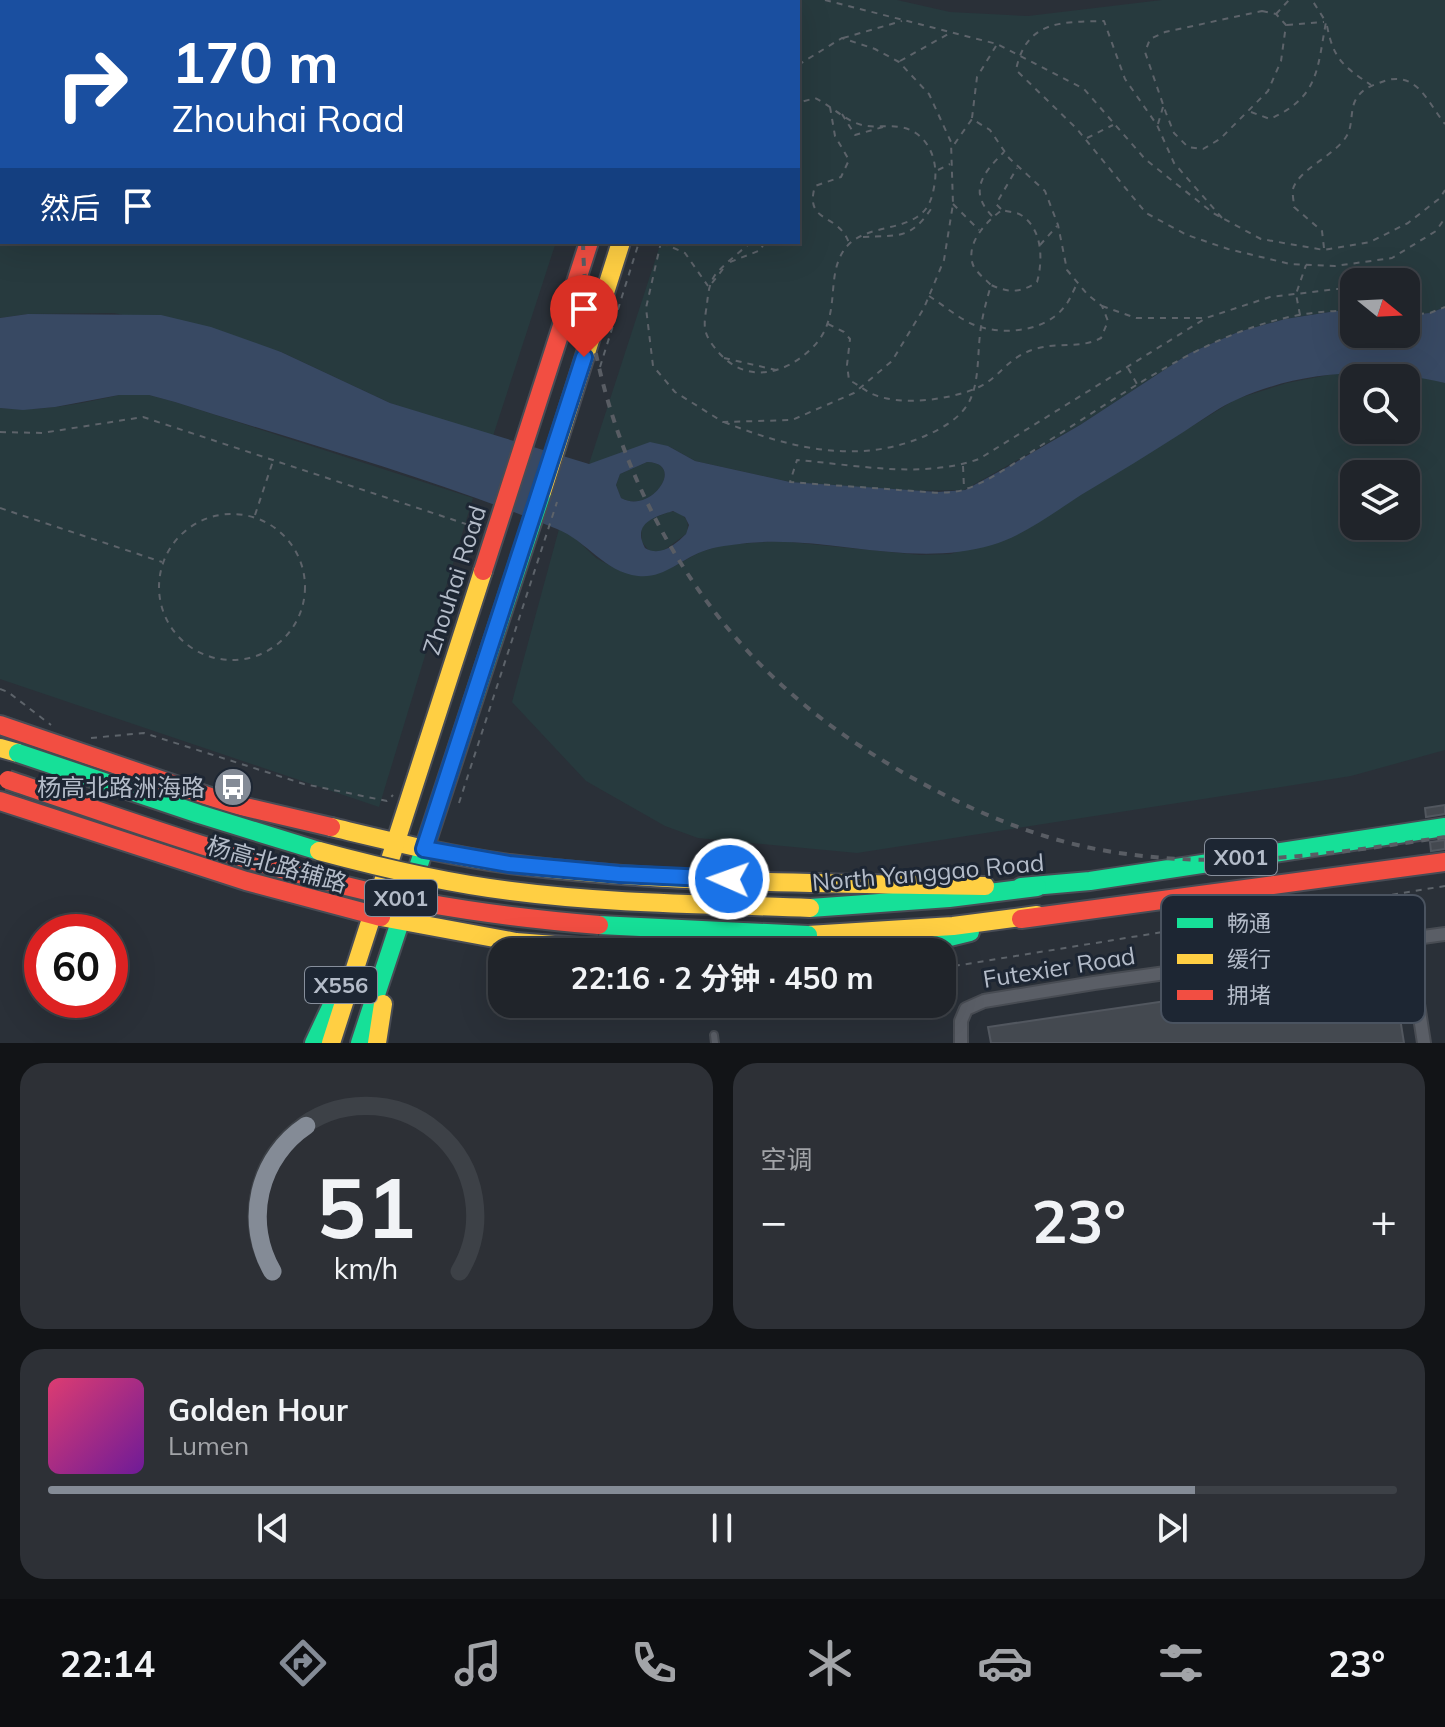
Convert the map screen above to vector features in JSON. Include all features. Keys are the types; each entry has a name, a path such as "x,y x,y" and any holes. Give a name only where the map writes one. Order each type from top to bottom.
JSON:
{"main road":[{"name":"Zhouhai Road","path":"331,1043 588,244"},
{"name":"X556","path":"360,1043 424,849 538,532 556,444 620,244"},
{"name":"杨高北路辅路","path":"0,725 228,803 424,849 509,864 619,874 811,883 1037,887"},
{"name":"North Yanggao Road","path":"9,750 264,835 396,870 508,891 633,901 810,908 949,898 1445,827"},
{"name":"X001","path":"4,779 252,861 398,898 527,919 808,935 953,926 1161,899"},
{"name":"杨高北路辅路","path":"0,801 247,883 399,922 488,938"},
{"name":"X001","path":"1191,895 1445,862"},
{"name":"X001","path":"945,938 1037,915"},
{"name":"Zhouhai Road","path":"314,1043 365,934"},
{"name":"X556","path":"377,1043 394,941"}],"street":[{"name":"Futexier Road","path":"1425,937 1445,934"},
{"name":"Futexier Road","path":"961,1043 961,1021 966,1009 984,1001 1161,974"},
{"path":"1421,1023 1424,1043"}],"path":[{"path":"825,0 997,44 1084,89 1145,159 1222,218 1261,239 1324,250 1370,242 1408,223 1440,198 1445,190"},
{"path":"1276,14 1289,0"},
{"path":"1312,0 1326,22 1332,51 1344,67 1373,86"},
{"path":"1262,11 1276,14 1286,25 1281,61 1268,91 1220,139 1203,149 1188,147 1174,133 1163,106 1145,52 1150,39 1165,32 1262,11"},
{"path":"800,64 842,38 903,21"},
{"path":"1222,218 1174,163 1157,125 1125,79 1104,21 1058,22 1037,30 1019,55 1016,70 1085,139 1146,213 1187,235 1290,264 1335,266 1392,258 1436,231 1445,218"},
{"path":"1286,25 1326,22"},
{"path":"1249,111 1270,119 1291,109 1309,91 1319,62 1326,22"},
{"path":"899,62 950,33"},
{"path":"723,422 792,420 854,393 892,361 929,296 944,260 953,204 951,142 929,94 899,62 875,49 842,38"},
{"path":"951,149 972,119 977,77 997,44"},
{"path":"1324,250 1322,231 1294,207 1293,189 1300,177 1348,135 1355,103 1363,90 1386,80 1405,81 1425,93 1445,124"},
{"path":"749,244 716,275 709,287 704,330 723,358 744,371 778,371 810,350 823,335 831,318 834,275 850,244 917,218 933,195 936,171 932,152 923,138 912,130 865,126 815,98 800,102"},
{"path":"830,105 835,136 849,160 841,177 815,186 812,199 816,212 845,232 850,244"},
{"path":"1157,125 1163,106"},
{"path":"842,114 855,135 884,127"},
{"path":"972,119 990,130 1004,151 1045,191 1058,225 1067,270 1087,294 1102,306 1136,318 1206,318"},
{"path":"1085,139 1114,124"},
{"path":"993,217 980,204 979,191 987,170 1004,151"},
{"path":"936,171 951,164"},
{"path":"1002,210 980,231 972,250 973,266 991,285 1006,291 1025,290 1037,282 1042,263 1033,227 1021,215 1002,210 996,204 1018,166"},
{"path":"862,237 906,234 920,226 931,209 929,204"},
{"path":"953,204 980,231"},
{"path":"1039,246 1058,225"},
{"path":"597,376 638,244"},
{"path":"661,244 646,308 653,366 675,392 723,422 772,441 829,451 869,451 911,442 945,427 968,404 974,389 981,326 991,285"},
{"path":"665,244 685,253 709,287"},
{"path":"728,263 761,250 763,244"},
{"path":"1300,317 1296,294 1306,265"},
{"path":"929,296 971,323 995,331 1022,330 1047,321 1065,307 1077,282"},
{"path":"1340,289 1270,297 1206,318 979,459 963,465 906,470 797,460 790,482 938,492 964,490 1011,465 1190,353 1238,332 1340,311"},
{"path":"828,324 844,332 850,339 849,380 870,393 904,401 925,401 980,387 1011,359 1034,349 1059,344 1089,344 1101,338 1108,321 1102,306"},
{"path":"1420,314 1445,307"},
{"path":"723,358 778,371"},
{"path":"1127,367 1138,386"},
{"path":"0,432 42,433 143,417 497,527"},
{"path":"254,517 273,459"},
{"path":"963,465 964,490"},
{"path":"0,508 163,562"},
{"path":"221,514 254,517 283,533 296,551 304,572 305,595 299,617 287,635 270,650 249,658 227,660 205,655 186,643 171,627 162,606 159,584 163,562 181,534 200,521 221,514"},
{"path":"459,803 538,532"},
{"path":"0,689 54,727"},
{"path":"92,738 144,733 304,784 387,801 395,792"},
{"path":"1390,895 1445,886"},
{"path":"956,966 1161,932"}],"green space":[{"path":"800,0 897,0 950,12 1028,16 1162,0 1445,0 1445,307 1420,314 1420,268 1340,268 1340,311 1285,319 1238,332 1190,353 1080,425 964,490 898,491 790,482 695,461 668,446 589,464 660,244 800,244"},
{"path":"0,244 555,244 493,436 390,403 281,352 114,313 28,314 0,318"},
{"path":"1340,374 1340,444 1420,444 1420,377 1445,383 1445,750 1351,776 857,853 698,838 665,826 586,781 512,702 559,529 573,536 596,558 620,571 671,568 700,552 723,545 780,541 920,555 951,554 1040,520 1236,399 1287,383"},
{"path":"119,395 149,395 175,402 473,498 379,807 0,679 0,408 45,408"},
{"path":"647,462 664,470 660,487 643,500 621,498 616,485 620,474"},
{"path":"669,512 685,517 688,525 686,534 663,551 650,552 642,542 641,527 646,521"}],"water":[{"path":"1445,307 1445,383 1420,378 1420,364 1340,364 1340,374 1262,389 1224,406 1038,523 992,545 931,554 808,543 747,543 707,550 663,572 647,576 615,569 568,534 511,511 368,462 149,395 119,395 23,410 0,408 0,318 28,314 161,315 211,327 281,352 390,403 589,464 650,442 668,446 695,461 790,482 938,492 965,490 1080,425 1190,353 1238,332 1285,319 1340,311 1340,348 1420,348 1420,314","holes":["647,462 664,470 664,478 653,494 643,500 621,498 616,485 620,474","673,511 685,517 689,525 686,534 672,546 656,551 645,548 641,533 652,519"]}],"building":[{"path":"1445,805 1445,814 1426,817 1425,808"},
{"path":"1445,840 1445,849 1431,851 1430,842"},
{"path":"1161,1002 1161,1023 1401,1023 1404,1043 991,1043 988,1027"}],"railway":[{"path":"583,244 588,304 599,366 616,427 640,486 669,543 703,596 742,645 802,703 856,743 931,788 997,819 1066,842 1113,852 1197,860 1238,860 1320,854 1445,837"}],"traffic: fast":[{"path":"360,1043 542,492"},
{"path":"18,753 319,851"},
{"path":"1021,887 1090,881 1445,827"},
{"path":"810,908 949,898 1037,887"},
{"path":"599,925 808,935"},
{"path":"946,938 970,932"},
{"path":"314,1043 331,1007"}],"traffic: slow":[{"path":"542,492 620,244"},
{"path":"331,1043 483,571"},
{"path":"0,748 18,753"},
{"path":"331,827 465,857 569,871 747,881 985,886"},
{"path":"319,851 414,874 511,891 623,901 810,908"},
{"path":"808,935 953,926 1037,915"},
{"path":"381,917 494,938"},
{"path":"377,1043 383,1004"}],"traffic: jam":[{"path":"483,571 588,244"},
{"path":"0,725 228,803 331,827"},
{"path":"8,780 218,850 346,886 472,911 599,925"},
{"path":"0,801 246,881 381,917"},
{"path":"1200,895 1445,862"},
{"path":"1021,919 1161,900"}],"place":[{"name":"杨高北路洲海路","path":"233,787"}],"route":[{"path":"584,357 424,849 509,864 619,874 729,879"}]}
